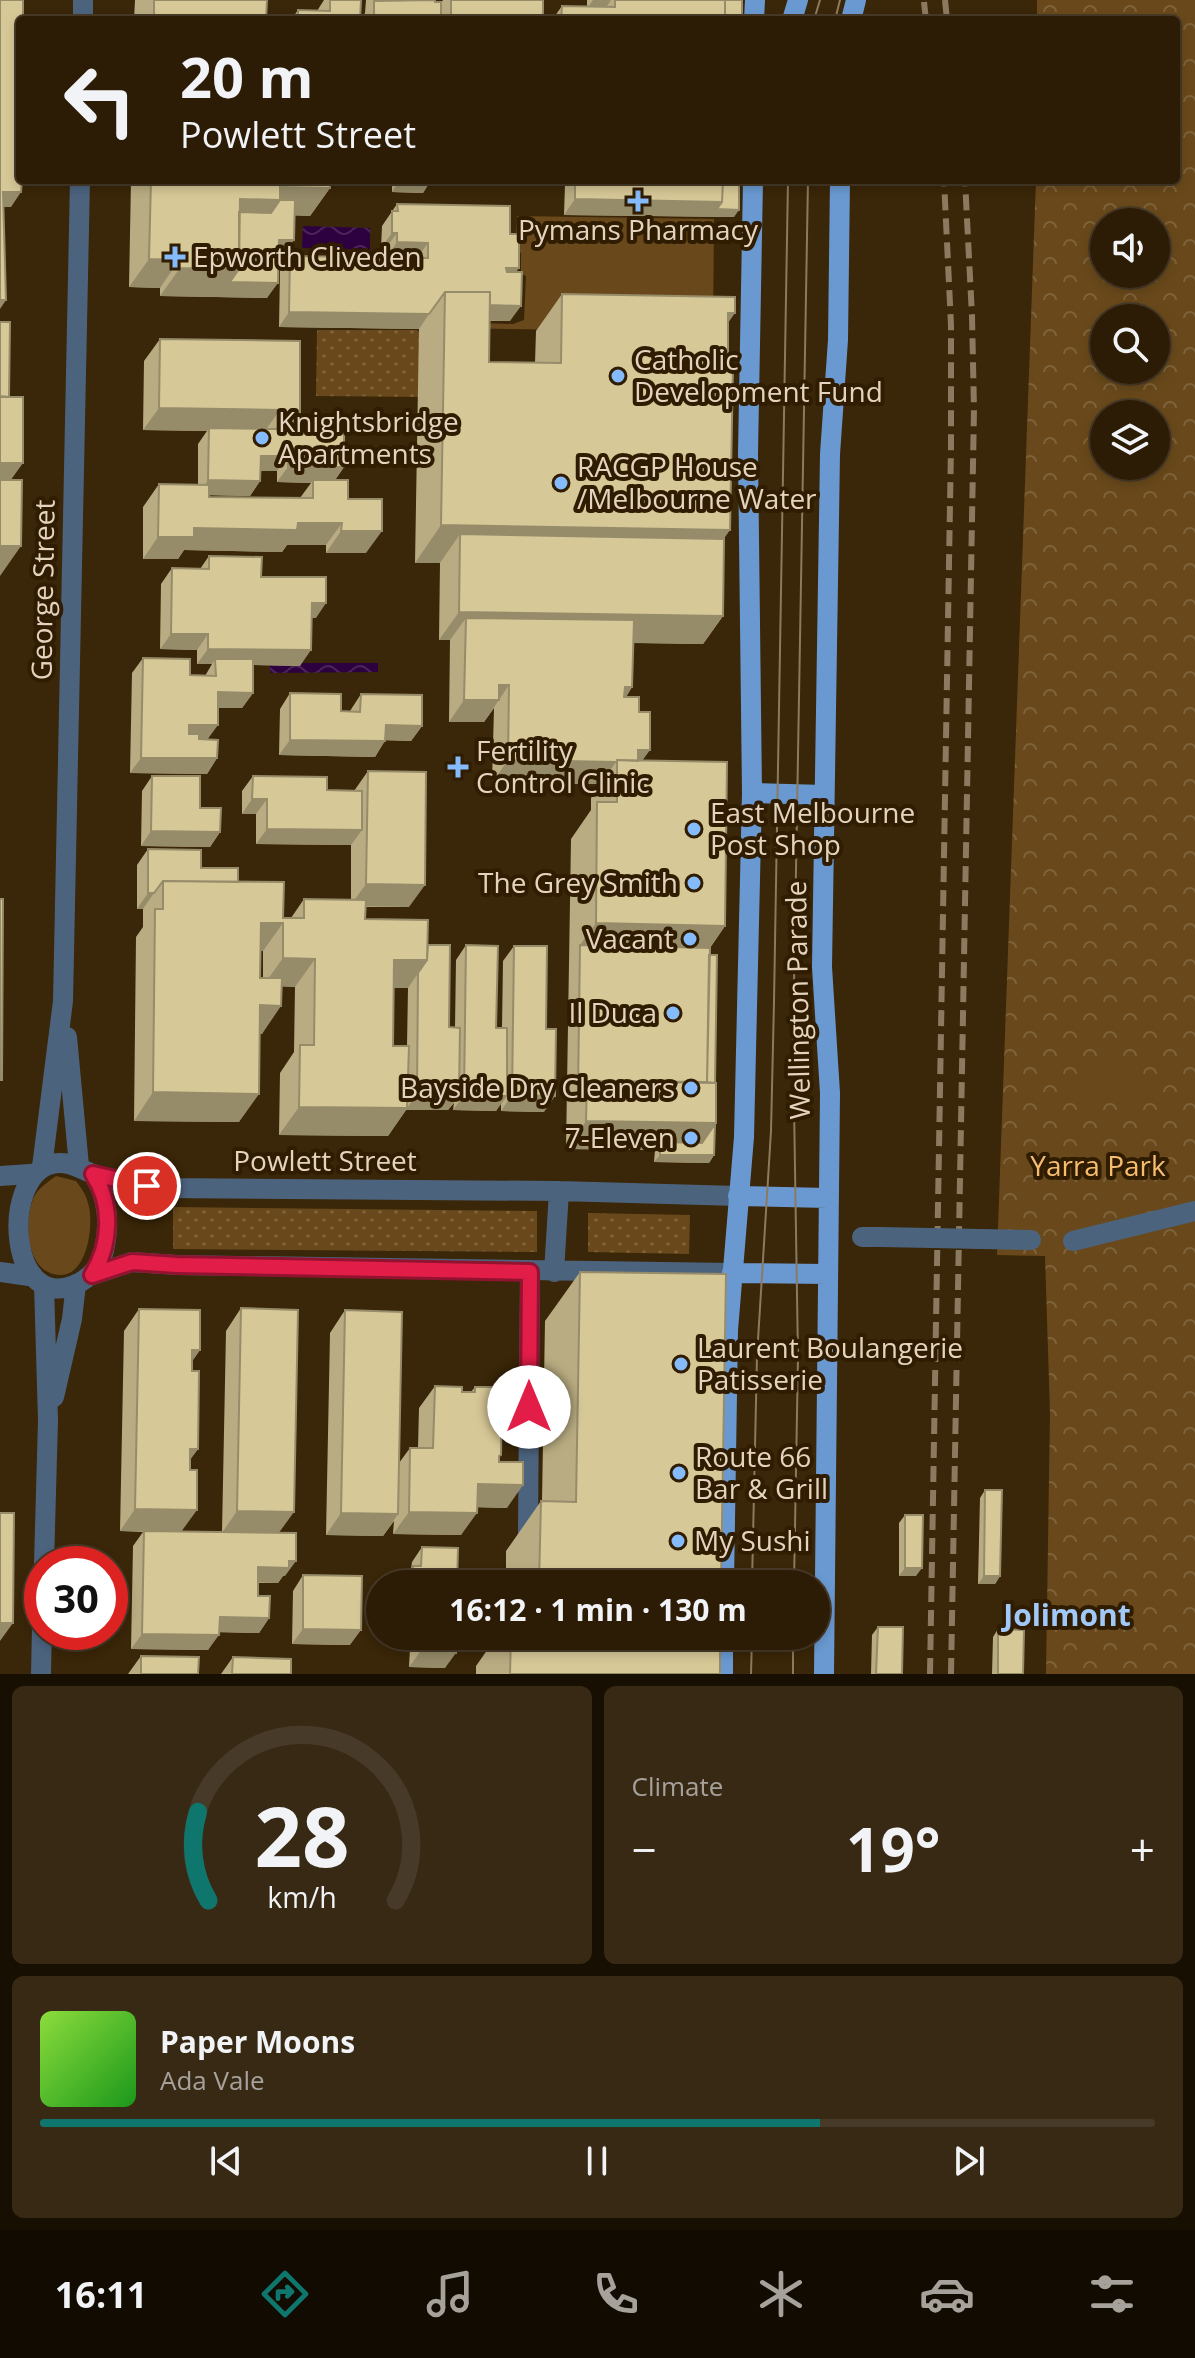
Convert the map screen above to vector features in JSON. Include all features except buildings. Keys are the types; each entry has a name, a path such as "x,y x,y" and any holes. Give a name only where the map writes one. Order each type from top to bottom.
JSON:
{"main road":[{"name":"Wellington Parade","path":"724,1570 728,1330 745,1117 752,793 748,407 755,184"},
{"name":"Wellington Parade","path":"824,1674 830,1093 822,967 830,454 839,325 840,184"},
{"path":"752,793 824,795"},
{"name":"Powlett Street","path":"738,1196 828,1198"},
{"path":"732,1273 827,1274"},
{"path":"723,1650 723,1674"}],"street":[{"name":"George Street","path":"36,1170 63,1001 80,184"},
{"name":"George Street","path":"63,1001 86,1170"},
{"path":"0,1176 63,1162 86,1170 104,1196 107,1226 103,1254 84,1280 48,1420"},
{"path":"36,1170 24,1185 16,1224 19,1252 37,1280 48,1420 44,1546"},
{"name":"Powlett Street","path":"86,1170 135,1185 165,1188 559,1191 738,1196"},
{"path":"554,1272 559,1191"},
{"path":"1073,1241 1195,1211"},
{"path":"872,1237 1031,1240"},
{"path":"0,1272 60,1288 132,1262 530,1272 732,1273"},
{"path":"528,1532 530,1272"},
{"path":"41,1674 42,1650"}],"green space":[{"name":"Yarra Park","path":"1037,0 1195,0 1195,1674 1046,1674 1050,1413 1045,1256 997,1255 1036,184 1180,184 1180,16 1037,16"},
{"path":"517,216 714,219 713,332 444,328 444,322 513,324 524,320 526,276 521,274 521,253 515,248"},
{"path":"317,330 417,330 425,337 425,397 316,396"},
{"path":"1111,1053 1127,1057 1138,1066 1148,1095 1079,1100 1080,1084 1086,1070"},
{"path":"56,1176 76,1181 86,1197 90,1212 86,1250 74,1270 65,1275 44,1269 37,1262 29,1241 29,1217 34,1197"},
{"path":"173,1207 537,1211 537,1252 173,1249"},
{"path":"588,1213 690,1215 689,1254 588,1252"}],"water":[{"path":"303,226 370,228 370,250 302,248"},
{"path":"268,663 378,663 378,672 271,673"}],"tram line":[{"path":"815,16 820,0"},
{"path":"836,16 840,0"},
{"path":"752,1570 757,1356 771,1131 788,184"},
{"path":"794,1570 798,1357 793,1042 808,184"},
{"path":"751,1674 752,1650"},
{"path":"793,1650 793,1674"}],"railway":[{"path":"945,0 947,16"},
{"path":"924,2 926,16"},
{"path":"930,1674 951,446 951,325 944,184"},
{"path":"951,1674 974,409 965,184"}],"place":[{"name":"Pymans Pharmacy","path":"638,201"},
{"name":"Epworth Cliveden","path":"175,257"},
{"name":"Catholic Development Fund","path":"618,376"},
{"name":"Knightsbridge Apartments","path":"262,438"},
{"name":"RACGP House /Melbourne Water","path":"561,483"},
{"name":"Fertility Control Clinic","path":"458,767"},
{"name":"East Melbourne Post Shop","path":"694,829"},
{"name":"The Grey Smith","path":"694,883"},
{"name":"Vacant","path":"690,939"},
{"name":"Il Duca","path":"673,1013"},
{"name":"Bayside Dry Cleaners","path":"691,1088"},
{"name":"7-Eleven","path":"691,1138"},
{"name":"Laurent Boulangerie Patisserie","path":"681,1364"},
{"name":"Route 66 Bar & Grill","path":"679,1473"},
{"name":"My Sushi","path":"678,1541"}],"district":[{"name":"Jolimont","path":"1067,1616"}],"route":[{"path":"147,1186 93,1174 104,1196 107,1226 103,1254 92,1275 132,1262 530,1272 529,1407"}]}
